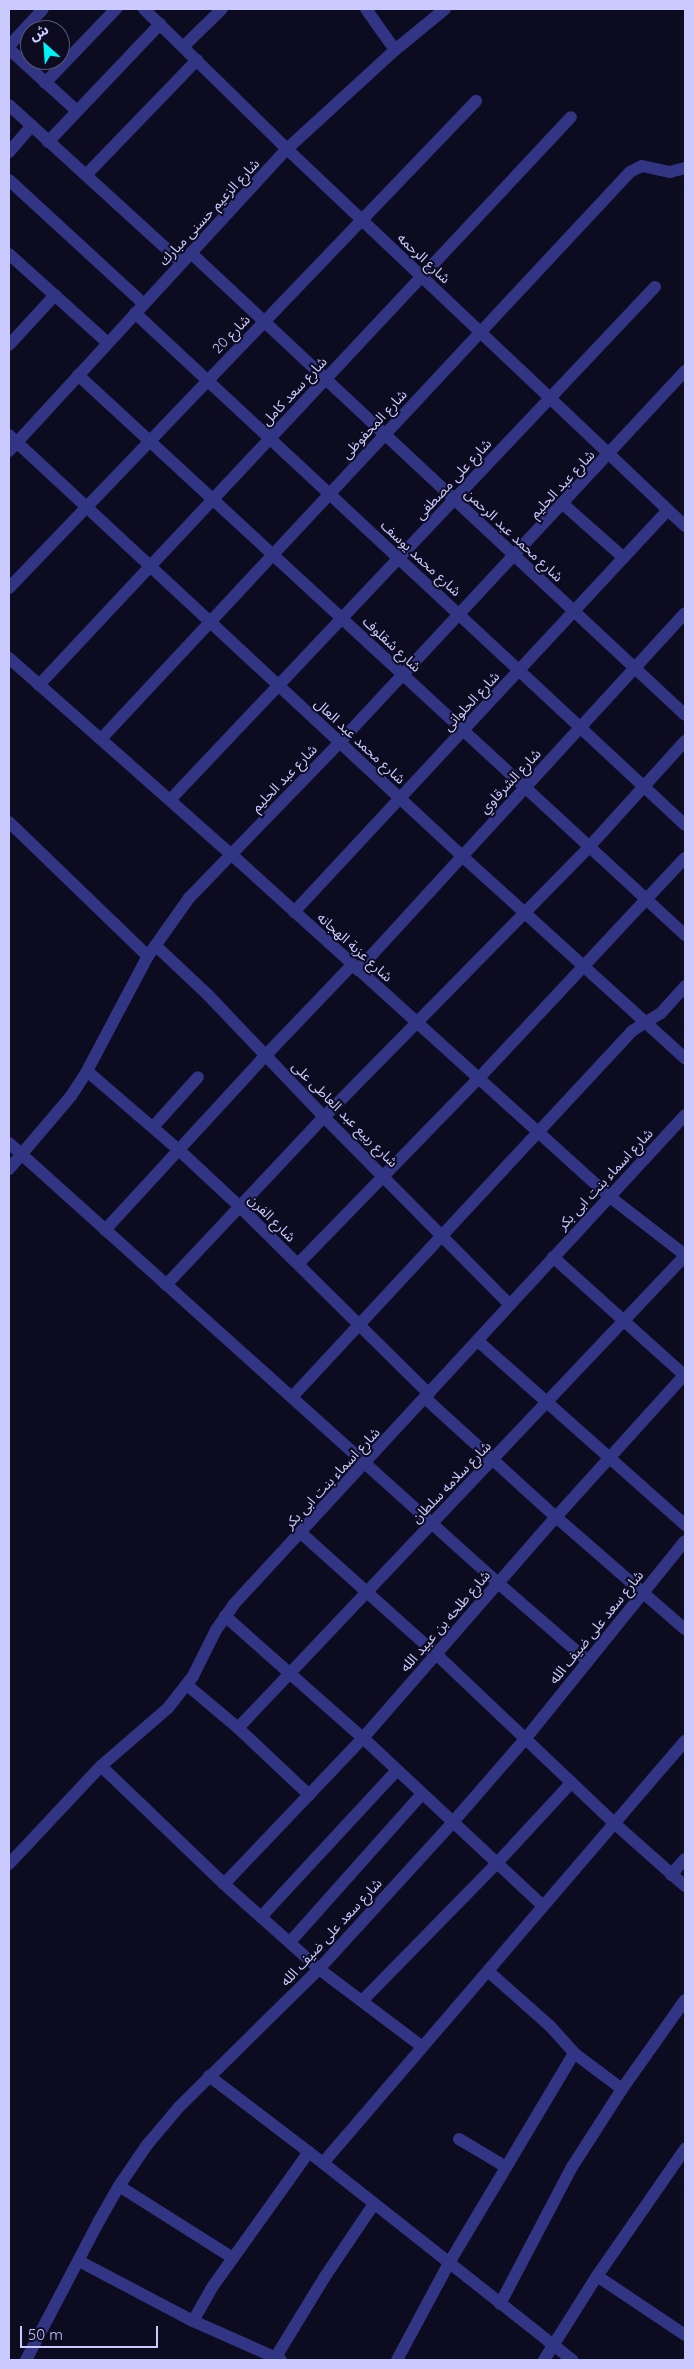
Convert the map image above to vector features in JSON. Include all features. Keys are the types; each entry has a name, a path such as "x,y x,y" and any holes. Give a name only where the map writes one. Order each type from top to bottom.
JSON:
{"street":[{"path":"44,9 9,48 77,111"},
{"path":"45,83 116,9"},
{"name":"شارع الرحمه","path":"144,9 287,150 685,526"},
{"path":"183,47 222,9"},
{"path":"366,9 395,50"},
{"name":"شارع الزعيم حسنى مبارك","path":"11,442 78,375 287,150 395,50 445,9"},
{"path":"48,142 160,24"},
{"path":"86,175 197,60"},
{"name":"شارع 20","path":"9,588 476,101"},
{"path":"9,105 182,263"},
{"name":"شارع سعد كامل","path":"39,685 572,117"},
{"path":"9,152 32,126"},
{"name":"شارع المحفوظى","path":"101,739 633,169 647,166 670,172 685,168"},
{"name":"شارع محمد يوسف","path":"9,180 140,309 208,381 685,825"},
{"name":"شارع محمد عبد الرحمن","path":"191,253 685,715"},
{"path":"10,257 108,343"},
{"name":"شارع على مصطفى","path":"170,800 655,287"},
{"path":"9,345 55,295"},
{"name":"شارع عبد الحليم","path":"9,1169 70,1096 87,1071 152,951 189,898 340,742 610,455 685,371"},
{"name":"شارع شقلوف","path":"78,375 685,935"},
{"name":"شارع محمد عبد العال","path":"11,442 87,507 400,799 685,1058"},
{"path":"563,504 624,558"},
{"name":"شارع الحلوانى","path":"294,912 668,510"},
{"name":"شارع الشرقاوي","path":"105,1230 180,1151 266,1055 355,968 462,856 685,613"},
{"name":"شارع عزبة الهجانه","path":"9,658 232,855 355,968 610,1196 685,1256"},
{"path":"166,1285 324,1117 589,846 685,741"},
{"name":"شارع ربيع عبد العاطى على","path":"9,822 152,951 208,995 324,1117 384,1175 510,1305"},
{"path":"298,1264 479,1078 685,858"},
{"path":"292,1397 537,1131 632,1031 661,1013 685,986"},
{"name":"شارع الفرن","path":"87,1071 180,1151 240,1207 359,1324 427,1396 493,1459 556,1517 685,1629"},
{"path":"153,1128 198,1077"},
{"name":"شارع اسماء بنت ابى بكر","path":"9,1864 101,1766 157,1719 187,1684 225,1616 685,1115"},
{"path":"9,1143 498,1583 588,1661"},
{"name":"شارع سلامه سلطان","path":"238,1728 685,1256"},
{"path":"553,1258 685,1375"},
{"path":"478,1341 685,1524"},
{"name":"شارع طلحه بن عبيد الله","path":"224,1884 363,1738 556,1517 685,1375"},
{"path":"301,1533 436,1654 614,1823 685,1886"},
{"name":"شارع سعد على ضيف الله","path":"26,2360 119,2186 147,2145 179,2107 209,2076 319,1969 453,1822 526,1738 685,1541"},
{"path":"225,1616 363,1738 543,1906"},
{"path":"187,1684 238,1728 309,1795"},
{"path":"323,2163 422,2046 489,1972 543,1906 685,1741"},
{"path":"101,1766 224,1884 319,1969 422,2046"},
{"path":"261,1917 397,1770"},
{"path":"362,2002 497,1863 572,1782"},
{"path":"290,1942 422,1794"},
{"path":"671,1875 685,1859"},
{"path":"489,1972 550,2026 574,2053 622,2089"},
{"path":"500,2304 572,2167 622,2089 685,2000"},
{"path":"397,2360 449,2263 574,2053"},
{"path":"209,2076 309,2152 553,2347 572,2360"},
{"path":"459,2139 506,2167"},
{"path":"544,2360 597,2276 685,2149"},
{"path":"193,2321 233,2258 309,2152"},
{"path":"119,2186 233,2258"},
{"path":"80,2261 193,2321 277,2359 319,2286 374,2204"},
{"path":"597,2276 685,2335"}]}
